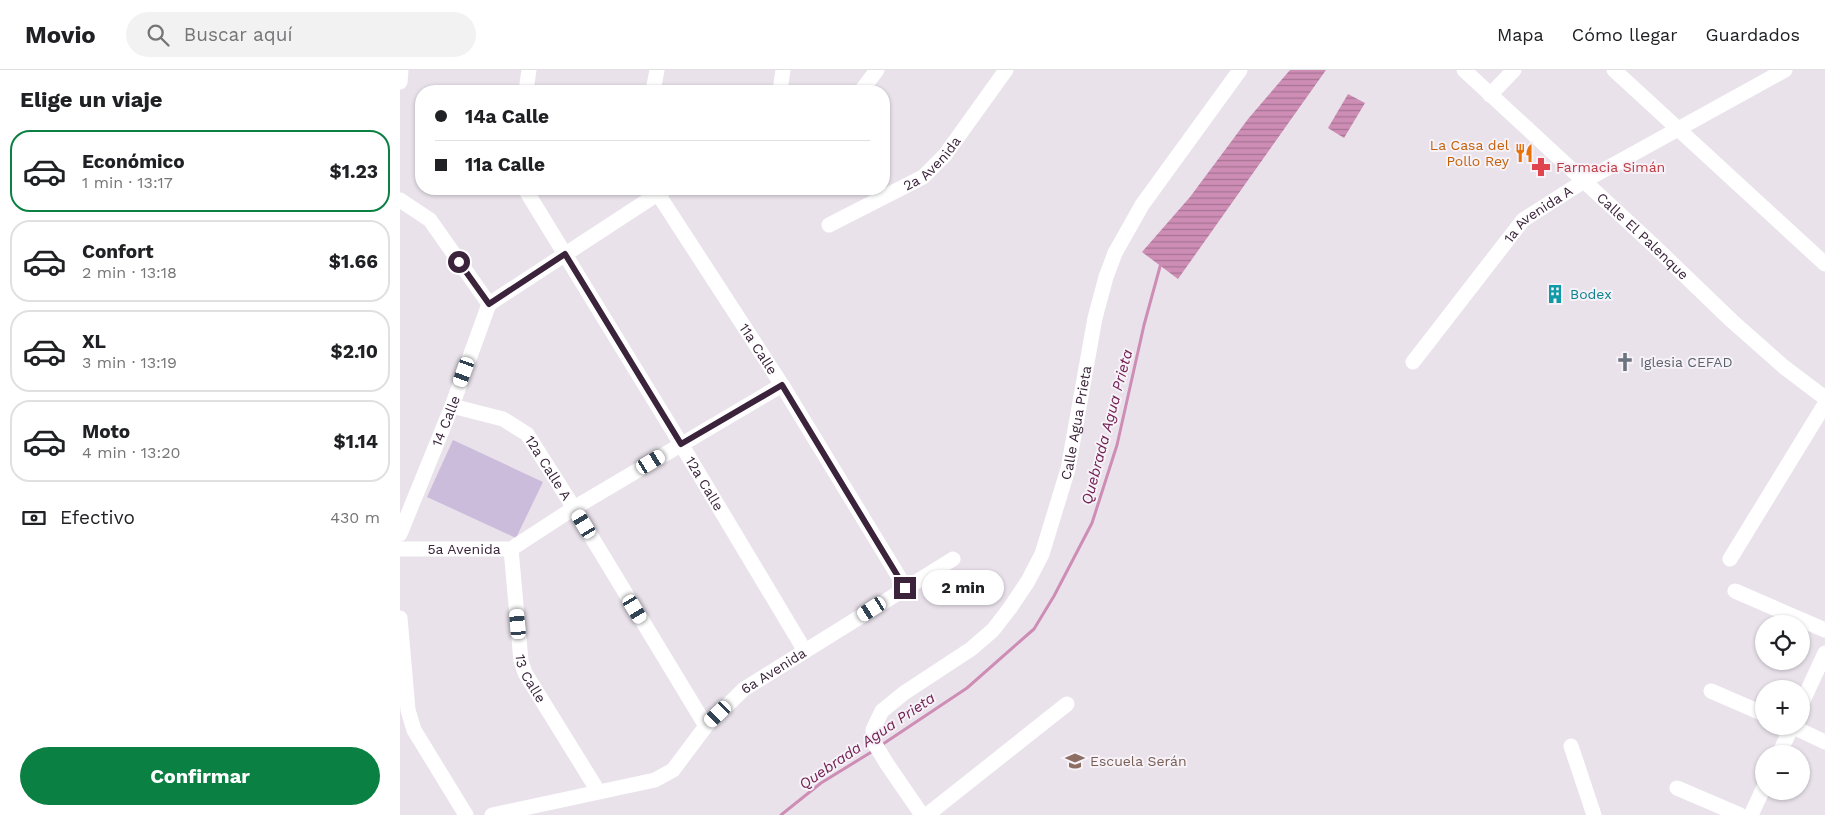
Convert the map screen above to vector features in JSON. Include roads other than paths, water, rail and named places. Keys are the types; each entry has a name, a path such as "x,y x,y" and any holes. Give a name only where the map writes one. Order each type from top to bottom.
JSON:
{"street":[{"path":"400,82 401,70"},
{"path":"527,85 529,70"},
{"path":"654,85 656,70"},
{"path":"781,85 783,70"},
{"path":"866,85 877,70"},
{"name":"2a Avenida","path":"890,194 923,177 945,155 1006,70"},
{"name":"Calle Agua Prieta","path":"922,815 873,741 873,730 882,711 910,688 970,649 993,630 1028,581 1042,554 1068,469 1095,318 1115,252 1142,205 1240,70"},
{"name":"Calle El Palenque","path":"1464,70 1769,354 1825,398"},
{"path":"1490,95 1514,70"},
{"path":"1614,70 1825,264"},
{"name":"1a Avenida A","path":"1413,362 1522,220 1584,182 1785,70"},
{"name":"12a Calle","path":"529,195 805,651"},
{"path":"400,200 430,220 489,304 653,195"},
{"name":"11a Calle","path":"663,195 782,385 905,588"},
{"name":"2a Avenida","path":"829,225 888,195"},
{"name":"14 Calle","path":"400,534 452,406 489,304"},
{"name":"5a Avenida","path":"400,549 511,549 574,508 782,385"},
{"path":"1730,560 1825,404"},
{"name":"12a Calle A","path":"452,406 503,419 526,434 574,508 706,726"},
{"name":"13 Calle","path":"511,549 521,661 525,673 598,791"},
{"name":"6a Avenida","path":"492,815 656,780 673,770 706,726 744,689 953,559"},
{"path":"1735,591 1825,630"},
{"path":"400,618 408,710 414,730 466,815"},
{"path":"1810,686 1825,653"},
{"path":"1711,691 1755,710"},
{"path":"927,815 1067,704"},
{"path":"1810,735 1825,742"},
{"path":"1571,746 1594,815"},
{"path":"1677,788 1740,815"},
{"path":"1751,815 1758,800"}],"waterway":[{"name":"Quebrada Agua Prieta","path":"880,746 967,688 1034,629 1054,596 1092,523 1117,445 1144,325 1161,263"},
{"name":"Quebrada Agua Prieta","path":"781,815 821,783 873,751"}],"place":[{"name":"La Casa del Pollo Rey","path":"1524,153"},
{"name":"Farmacia Simán","path":"1541,167"},
{"name":"Bodex","path":"1555,294"},
{"name":"Iglesia CEFAD","path":"1625,362"},
{"name":"Escuela Serán","path":"1075,761"}]}
